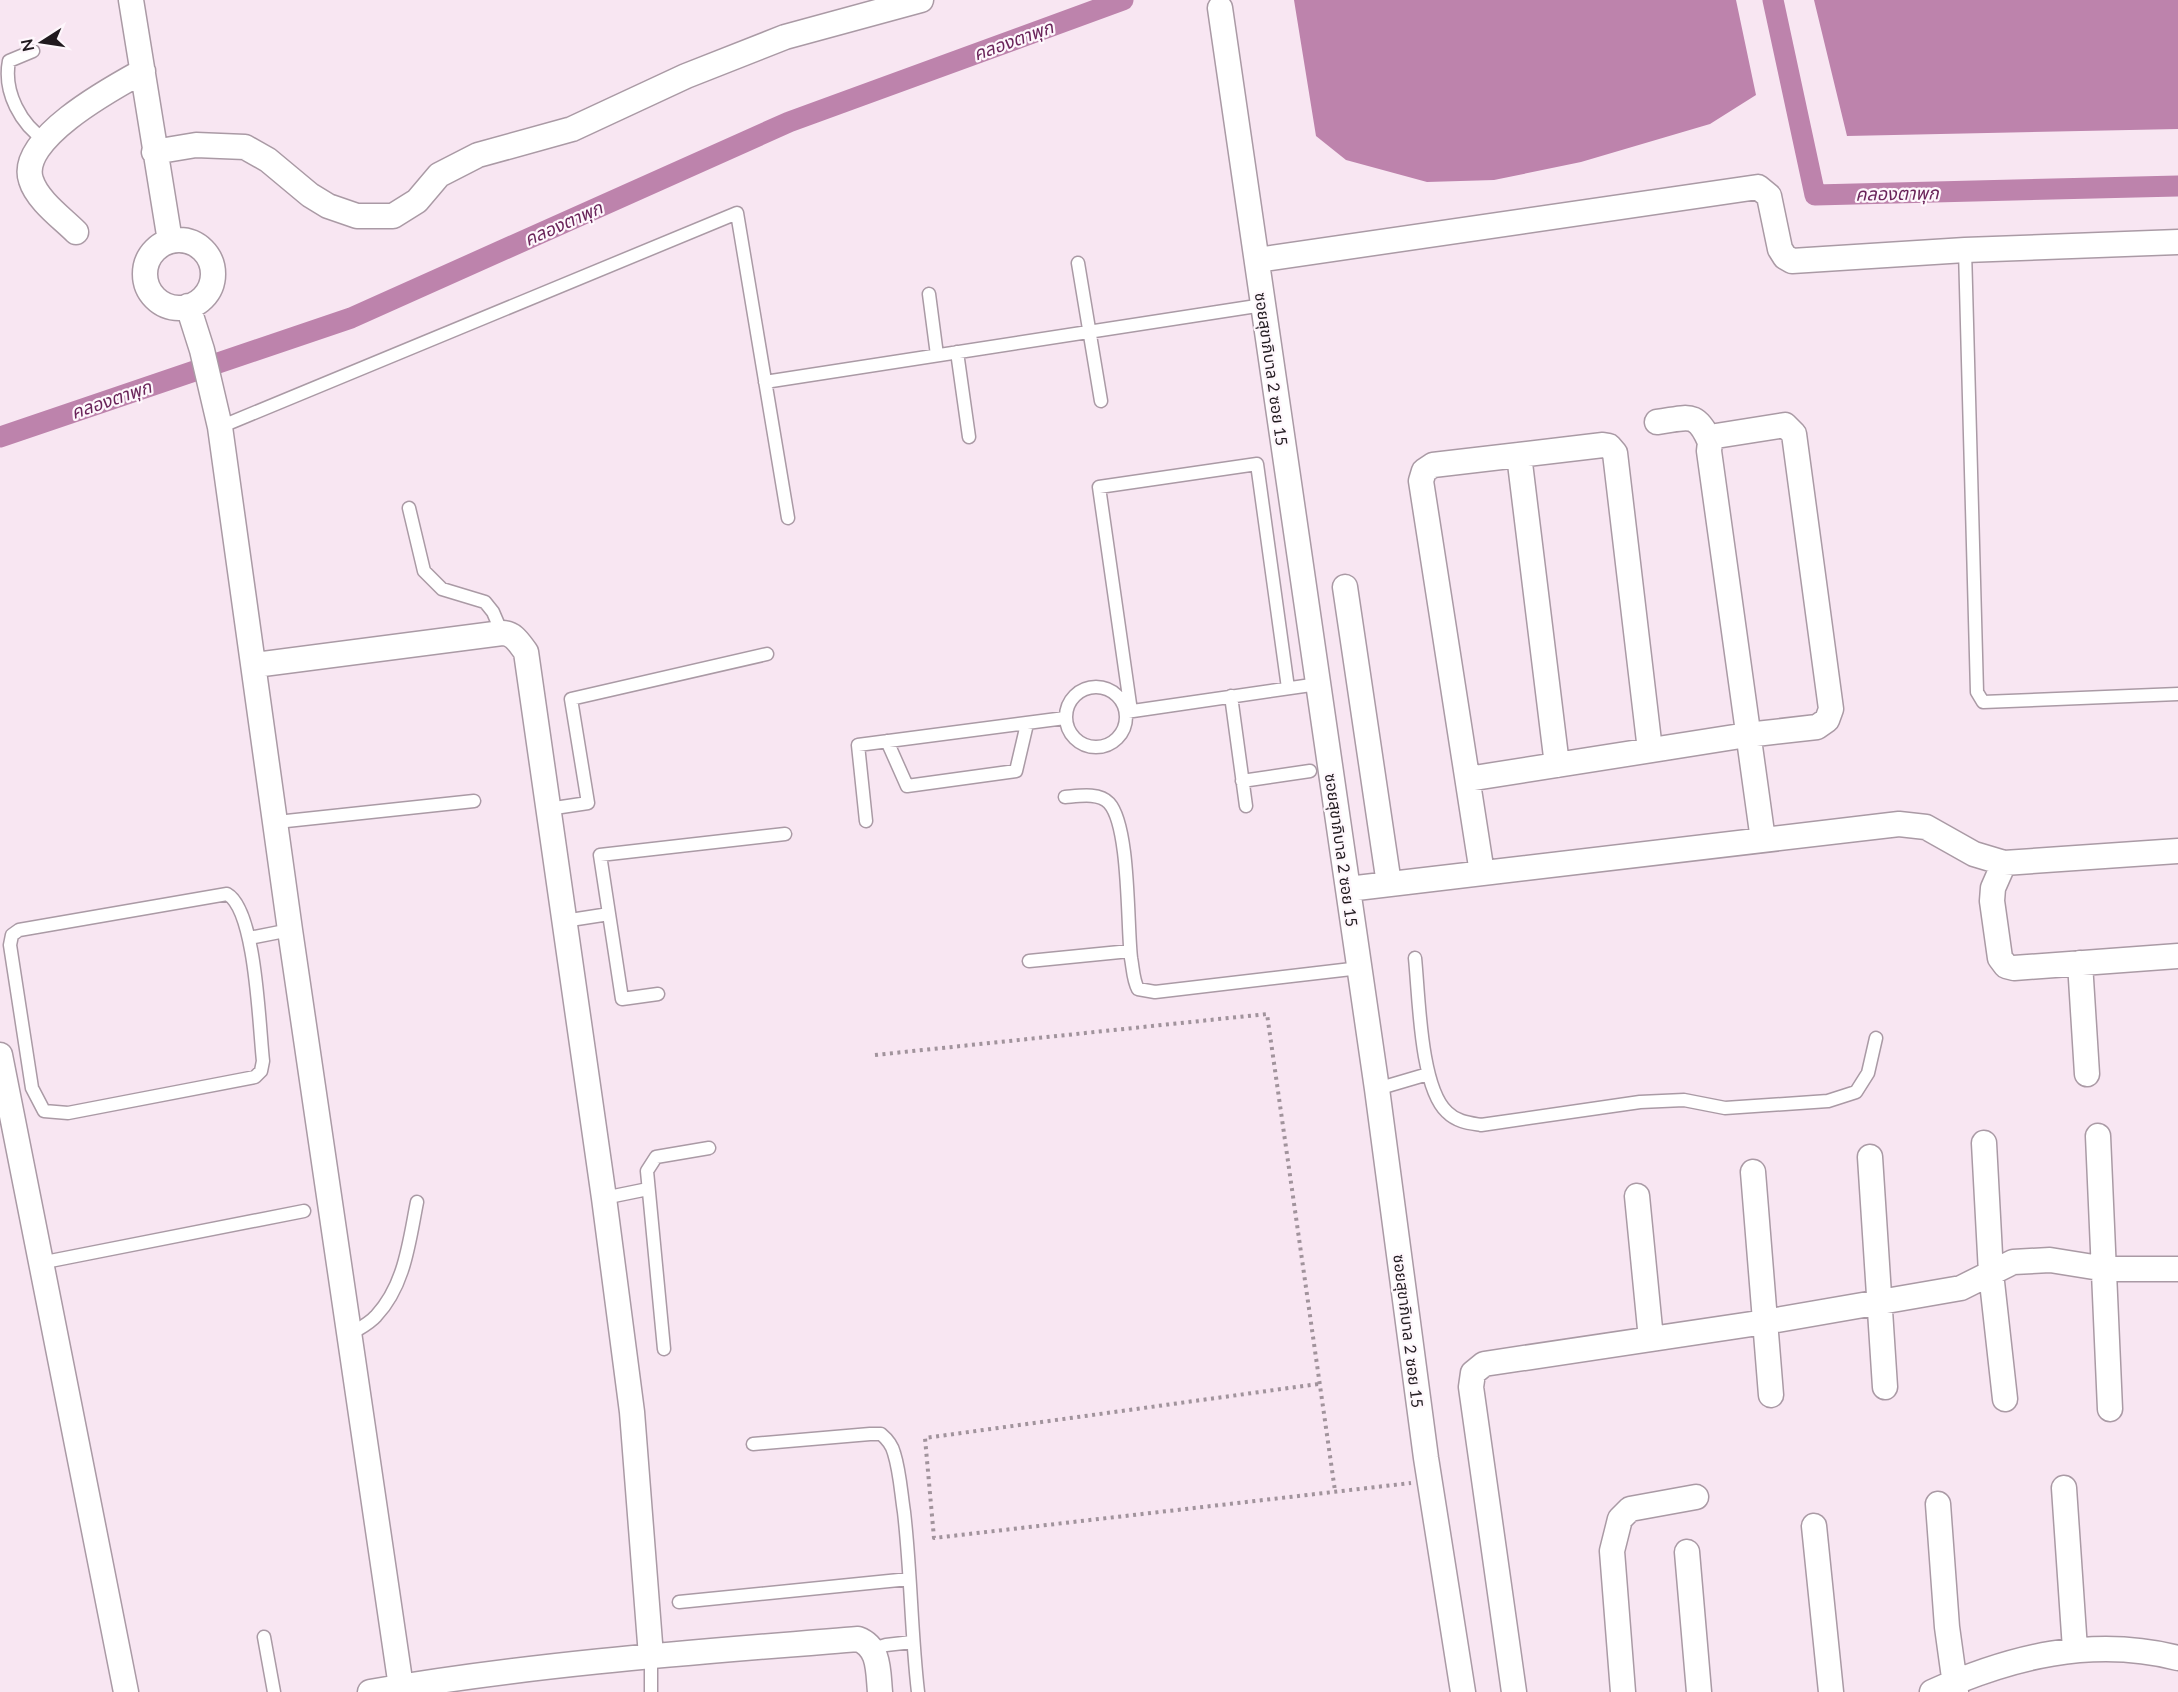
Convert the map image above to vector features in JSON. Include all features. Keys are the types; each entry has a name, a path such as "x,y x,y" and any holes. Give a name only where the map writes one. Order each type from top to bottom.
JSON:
{"street":[{"path":"131,0 170,241"},
{"path":"154,152 196,145 245,147 268,160 310,195 328,206 357,216 393,216 417,201 439,175 478,155 572,129 686,76 785,37 921,0"},
{"name":"ซอยสุขาภิบาล 2 ซอย 15","path":"1220,8 1360,968 1429,1481 1463,1692"},
{"path":"76,232 38,192 31,181 29,167 46,141 78,108 143,71"},
{"path":"1257,261 1758,187 1769,196 1780,249 1785,257 1792,261 1965,250 2178,242"},
{"path":"182,240 193,243 203,249 210,259 213,271 212,282 207,293 188,306 165,305 148,288 146,265 160,246 170,241 182,240"},
{"path":"188,306 202,350 220,427 349,1335 414,1687"},
{"path":"1657,422 1691,418 1702,424 1710,442 1709,451 1763,840"},
{"path":"1468,779 1747,735 1817,727 1827,720 1830,709 1794,434 1785,425 1716,436 1710,442"},
{"path":"1482,873 1421,481 1424,471 1433,465 1603,445 1609,446 1616,453 1650,750"},
{"path":"1519,455 1557,765"},
{"path":"1345,587 1389,884"},
{"path":"255,665 502,633 508,633 516,639 526,652 604,1198 632,1412 651,1656"},
{"path":"1348,889 1899,824 1926,827 1974,854 2004,863 2178,851"},
{"path":"2004,863 1993,888 1992,901 2000,958 2006,966 2014,968 2178,956"},
{"path":"2080,963 2087,1074"},
{"path":"0,1055 126,1692"},
{"path":"2098,1136 2106,1269 2110,1409"},
{"path":"1984,1143 1991,1273 2005,1399"},
{"path":"1870,1157 1885,1387"},
{"path":"1754,1173 1771,1395"},
{"path":"1637,1196 1651,1339"},
{"path":"1514,1692 1471,1387 1473,1373 1484,1364 1765,1322 1961,1288 2013,1262 2050,1260 2106,1269 2178,1269"},
{"path":"2064,1488 2075,1649"},
{"path":"1623,1692 1612,1551 1620,1519 1630,1509 1696,1497"},
{"path":"1938,1504 1947,1627 1956,1687"},
{"path":"1814,1526 1831,1692"},
{"path":"1687,1552 1699,1692"},
{"path":"370,1692 651,1656 858,1639 873,1649 880,1692"},
{"path":"1932,1692 1956,1687 2028,1656 2075,1649 2128,1650 2178,1658"}],"lane":[{"path":"33,51 9,61 7,70 16,109 34,133 46,141"},
{"path":"220,427 737,213 788,518"},
{"path":"1965,250 1979,698 1983,702 2178,694"},
{"path":"1078,263 1101,400"},
{"path":"929,294 937,355"},
{"path":"765,382 1263,305"},
{"path":"957,352 969,437"},
{"path":"1128,711 1113,692 1095,687 1086,688 1070,700 1065,718 1072,736 1089,747 1100,747 1118,738 1124,729 1128,711 1099,487 1257,464 1288,688"},
{"path":"409,508 424,571 442,589 484,602 493,612 502,633"},
{"path":"548,809 588,803 571,699 767,654"},
{"path":"1128,711 1318,684"},
{"path":"1231,696 1246,806"},
{"path":"866,821 858,745 1065,718"},
{"path":"887,741 907,786 1016,771 1027,723"},
{"path":"1242,781 1310,771"},
{"path":"1065,797 1099,797 1109,803 1116,817 1122,838 1131,951 1135,983 1138,989 1145,992 1360,968"},
{"path":"277,822 474,801"},
{"path":"658,994 622,999 600,855 785,834"},
{"path":"227,894 236,899 240,907 249,938 263,1061 261,1071 255,1077 68,1113 44,1111 32,1088 10,945 12,935 19,930 227,894"},
{"path":"564,921 609,914"},
{"path":"249,938 290,930"},
{"path":"1029,961 1131,951"},
{"path":"1415,958 1428,1074 1435,1097 1448,1113 1463,1122 1481,1125 1640,1102 1684,1100 1725,1108 1828,1101 1856,1092 1868,1073 1876,1038"},
{"path":"1377,1089 1428,1074"},
{"path":"664,1349 647,1171 656,1157 710,1148"},
{"path":"604,1198 648,1189"},
{"path":"349,1335 376,1317 392,1294 405,1263 417,1202"},
{"path":"40,1263 304,1211"},
{"path":"753,1444 881,1434 894,1452 899,1478 918,1692"},
{"path":"679,1602 909,1579"},
{"path":"264,1637 273,1692"},
{"path":"873,1649 912,1642"},
{"path":"651,1656 651,1692"}],"path":[{"path":"875,1055 1268,1014 1318,1384 1335,1491"},
{"path":"1318,1384 925,1438 934,1538 1429,1481"}],"shaded area":[{"path":"1294,0 1736,0 1756,95 1710,124 1581,162 1494,180 1427,182 1346,160 1316,136"},
{"path":"1814,0 2178,0 2178,129 1847,136"}],"waterway":[{"name":"คลองตาพุก","path":"0,437 351,318 789,122 1123,0"},
{"name":"คลองตาพุก","path":"1773,0 1815,195 2178,186"}]}
